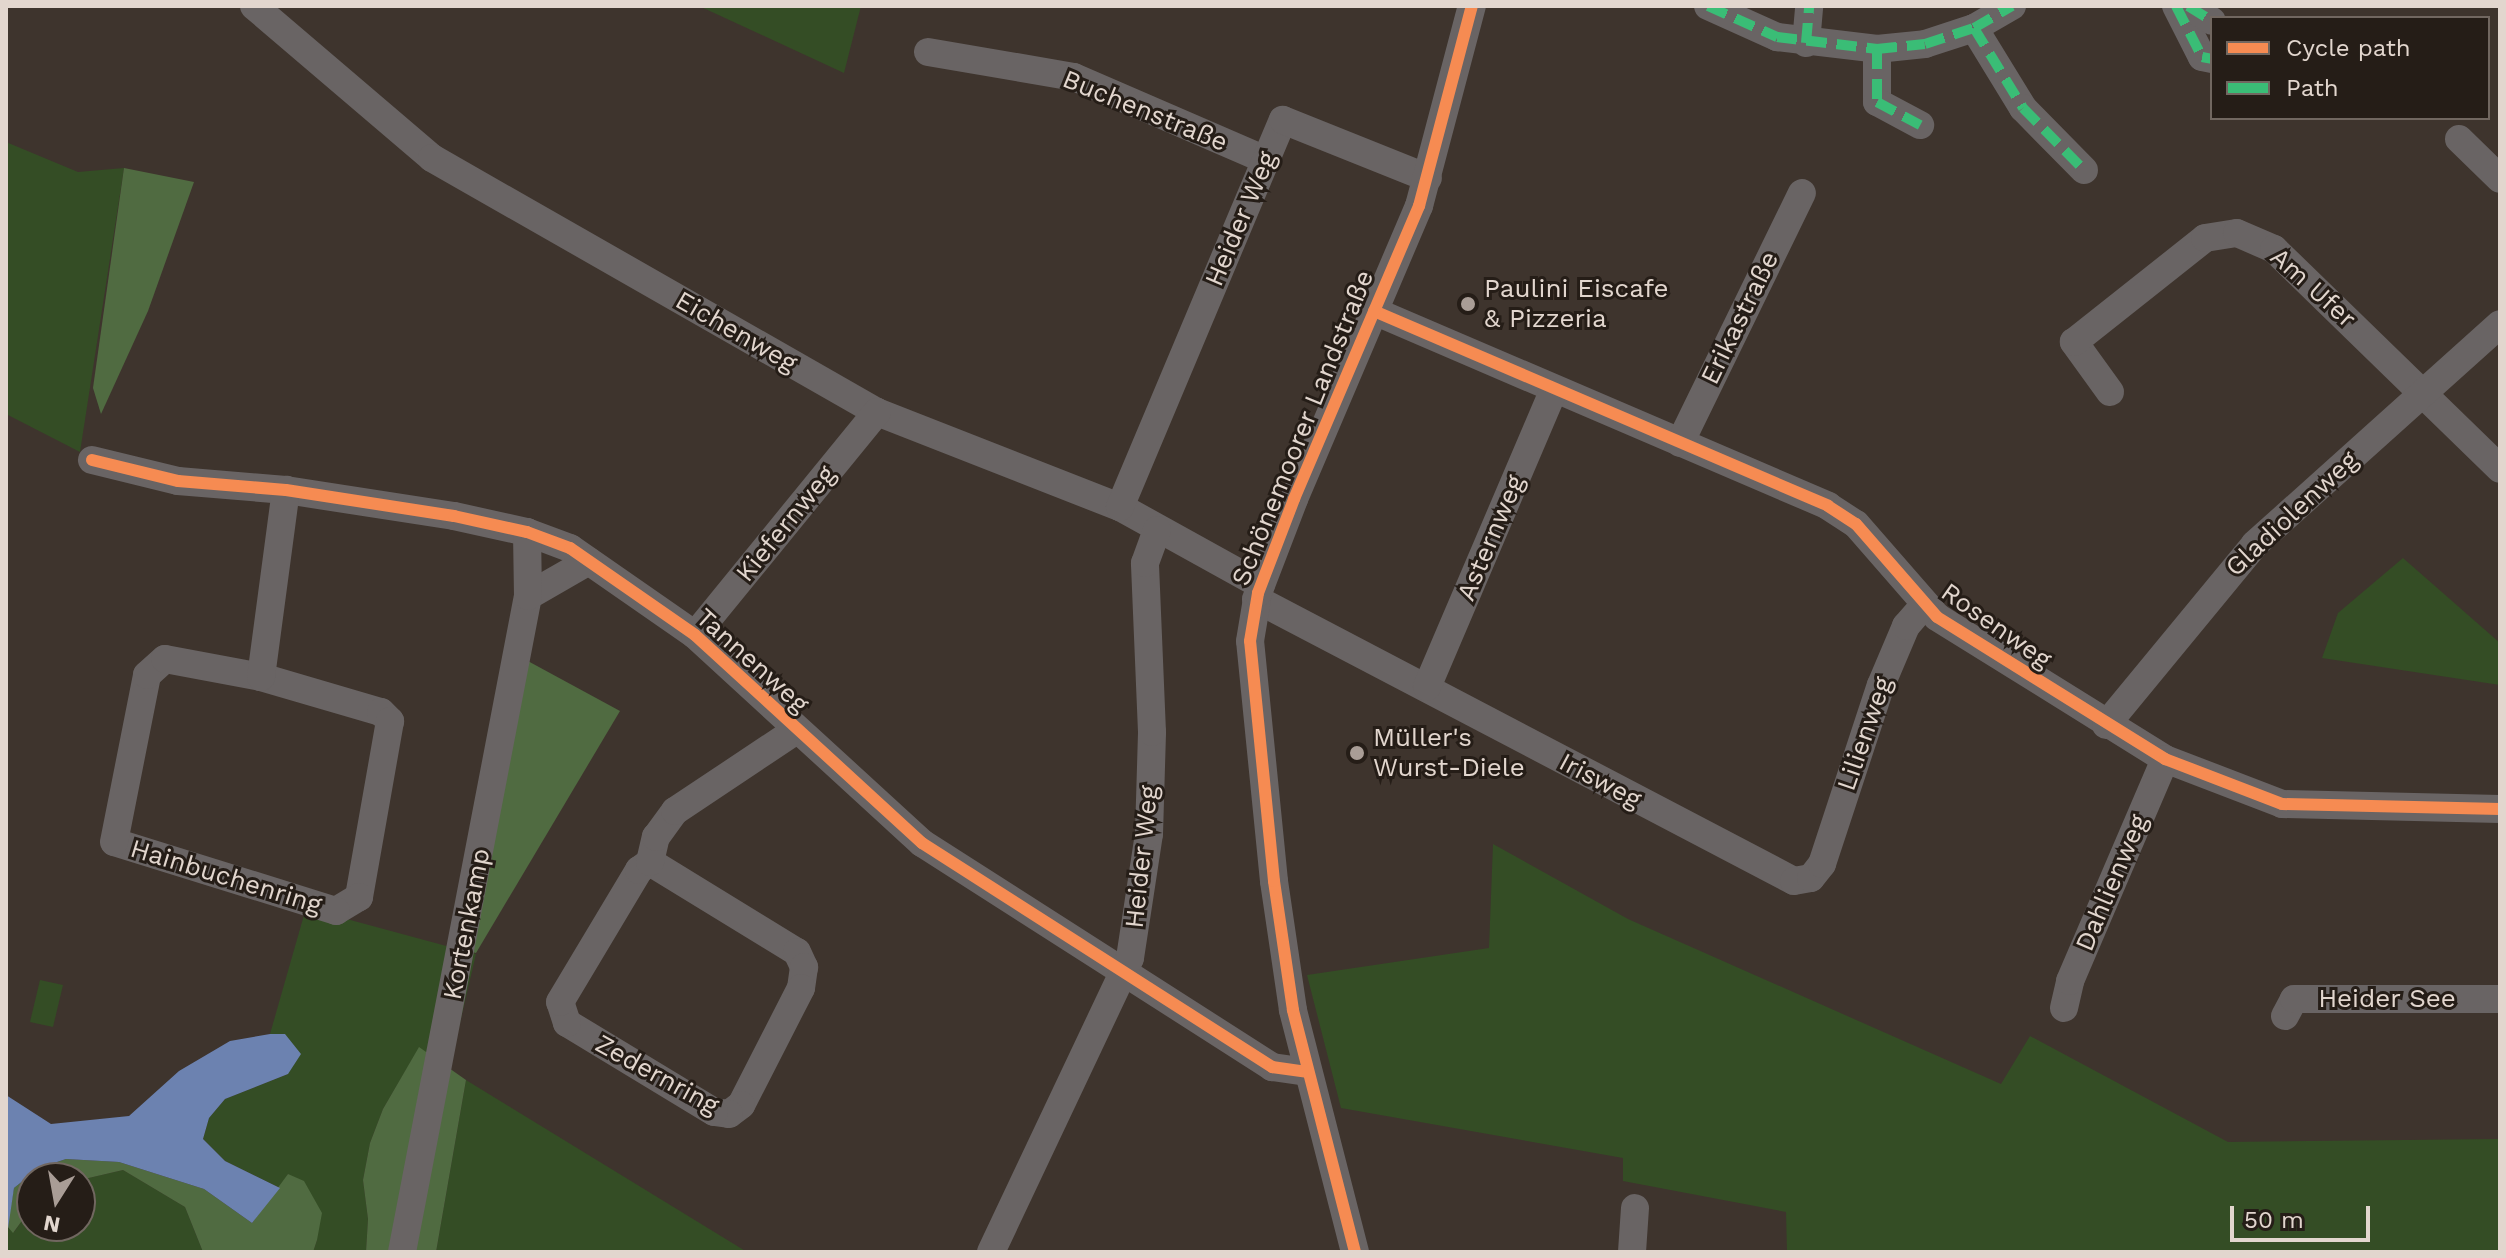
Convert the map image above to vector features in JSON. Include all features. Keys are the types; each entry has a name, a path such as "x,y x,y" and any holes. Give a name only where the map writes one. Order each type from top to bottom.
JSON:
{"street":[{"name":"Eichenweg","path":"254,6 432,158 877,412 1120,507 1259,592"},
{"name":"Schönemoorer Landstraße","path":"1355,1252 1307,1072 1274,881 1250,677 1259,592 1428,178 1472,6"},
{"path":"1708,6 1747,27 1806,43 1877,49 1925,44 1974,28 2012,6"},
{"path":"1806,43 1809,6"},
{"path":"2176,6 2202,57 2210,59"},
{"path":"2188,6 2210,20"},
{"path":"1974,28 2023,108 2084,170"},
{"path":"1877,49 1877,102 1920,125"},
{"name":"Buchenstraße","path":"928,52 1074,77 1266,160"},
{"name":"Heider Weg","path":"1120,507 1283,120 1428,178"},
{"path":"2459,139 2500,179"},
{"name":"Erikastraße","path":"1680,443 1802,193"},
{"name":"Am Ufer","path":"2110,392 2074,342 2205,238 2237,233 2274,249 2500,469"},
{"name":"Rosenweg","path":"1374,311 1848,517 1925,604 1991,654 2165,759 2282,804 2500,809"},
{"name":"Gladiolenweg","path":"2106,725 2255,544 2500,324"},
{"name":"Asternweg","path":"1427,687 1554,389"},
{"name":"Kiefernweg","path":"695,635 877,412"},
{"name":"Tannenweg","path":"92,460 178,481 286,490 527,532 589,561 695,635 795,731 922,843 1272,1067 1307,1072"},
{"path":"261,677 286,490"},
{"name":"Heider Weg","path":"991,1252 1126,973 1149,834 1152,732 1145,563 1157,530"},
{"name":"Kortenkamp","path":"402,1252 528,596 527,532"},
{"path":"528,596 589,561"},
{"name":"Irisweg","path":"1259,592 1427,687 1783,877 1803,881 1818,871"},
{"name":"Lilienweg","path":"1818,871 1881,685 1906,626 1925,604"},
{"name":"Hainbuchenring","path":"165,659 261,677 381,712 390,721 359,897 336,911 114,842 147,675 165,659"},
{"name":"Zedernring","path":"650,862 797,952 804,967 801,988 741,1105 729,1114 714,1112 567,1023 559,1009 562,995 639,870 650,862 656,837 675,811 795,731"},
{"name":"Dahlienweg","path":"2064,1008 2070,981 2165,759"},
{"name":"Heider See","path":"2285,1016 2294,999 2500,999"},
{"path":"1632,1252 1635,1208"}],"green space":[{"path":"699,6 861,6 844,73"},
{"path":"6,142 78,172 124,168 80,452 6,414"},
{"path":"124,168 194,182 148,311 101,414 93,388"},
{"path":"2403,558 2500,643 2500,685 2322,658 2338,613"},
{"path":"526,660 620,711 476,953 464,950"},
{"path":"1493,844 1628,919 2001,1084 2030,1036 2228,1142 2500,1139 2500,1252 1787,1252 1786,1212 1623,1181 1623,1158 1341,1108 1307,975 1489,948"},
{"path":"306,908 476,954 449,1070 419,1048 383,1109 370,1143 363,1180 368,1219 366,1252 313,1252 317,1240 288,1174 280,1188 225,1161 203,1139 209,1118 225,1099 288,1074 285,1034 270,1034"},
{"path":"40,980 63,985 53,1027 30,1022"},
{"path":"419,1047 466,1080 436,1252 366,1252 368,1219 363,1180 370,1143 383,1109"},
{"path":"466,1080 747,1252 436,1252"},
{"path":"66,1159 119,1162 204,1189 252,1223 288,1174 304,1181 322,1213 317,1240 313,1252 203,1252 185,1207 123,1170 96,1176 96,1162 57,1162"},
{"path":"123,1170 185,1207 203,1252 6,1252 7,1226 14,1232 16,1229 16,1242 96,1242 96,1176"},
{"path":"16,1186 16,1229 13,1233 7,1226"}],"water":[{"path":"285,1034 301,1054 288,1074 225,1099 209,1118 203,1139 225,1161 280,1188 252,1223 204,1189 119,1162 66,1159 57,1162 16,1162 16,1186 6,1242 6,1095 51,1124 129,1116 179,1071 230,1041"}],"marked path":[{"path":"1708,6 1777,37 1877,49 1925,44 1974,28 2012,6"},
{"path":"1806,43 1809,6"},
{"path":"2176,6 2202,57 2210,59"},
{"path":"2188,6 2210,20"},
{"path":"1974,28 2023,108 2084,170"},
{"path":"1877,49 1877,102 1920,125"}],"cycle path":[{"path":"1355,1252 1293,1010 1274,881 1250,641 1258,593 1294,499 1419,206 1472,6"},
{"path":"1374,311 1828,506 1856,524 1937,617 2165,759 2282,804 2500,809"},
{"path":"92,460 178,481 286,490 454,516 527,532 570,548 695,635 922,843 1272,1067 1307,1072"}],"place":[{"name":"Paulini Eiscafe & Pizzeria","path":"1468,304"},
{"name":"Müller's Wurst-Diele","path":"1357,753"}]}
